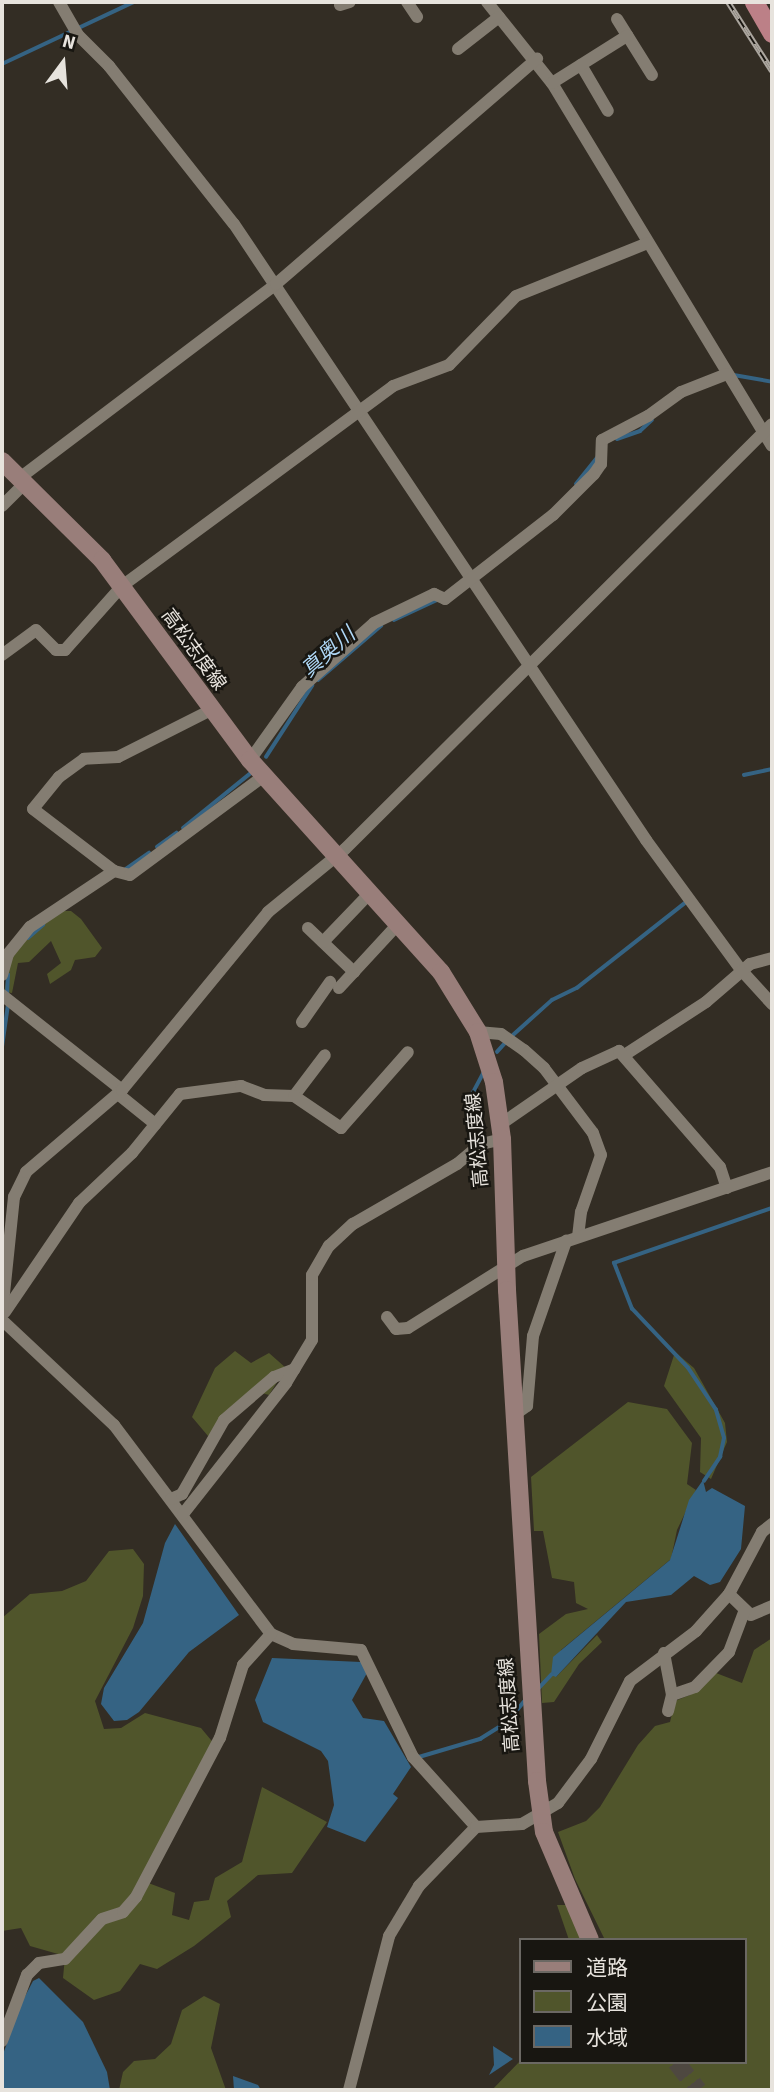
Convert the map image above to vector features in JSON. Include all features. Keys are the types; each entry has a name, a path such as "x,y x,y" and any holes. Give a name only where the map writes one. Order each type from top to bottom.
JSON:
{"highway":[{"path":"754,2 772,33"}],"main road":[{"name":"高松志度線","path":"2,461 81,536 122,586 250,760 452,985 478,1032 493,1074 502,1131 506,1265 532,1732 543,1815 557,1870 589,1938"}],"street":[{"path":"59,2 76,32 109,66 219,205 276,284 470,580 530,662 646,840 742,971 772,1004"},
{"path":"407,2 417,17"},
{"path":"487,2 537,59 727,374 767,428 772,446"},
{"path":"457,48 499,17"},
{"path":"617,19 652,75"},
{"path":"552,83 627,36"},
{"path":"2,506 24,480 276,284 537,59"},
{"path":"581,65 608,111"},
{"path":"2,655 36,630 56,650 65,650 122,586 393,386 449,365 516,296 532,286 648,243"},
{"path":"250,760 302,687 374,623 434,594 445,599 553,515 594,474 601,464 602,440 648,416 681,392 727,374"},
{"path":"2,1317 18,1186 37,1160 120,1092 244,936 336,857 767,428"},
{"path":"211,710 118,757 84,759 59,777 33,809 114,871 130,875 264,776"},
{"path":"2,975 8,954 30,927 114,871"},
{"path":"323,942 370,893"},
{"path":"302,1022 334,985 354,972 398,924"},
{"path":"308,928 354,972"},
{"path":"626,1054 696,1010 742,971 772,958"},
{"path":"2,995 155,1124"},
{"path":"478,1032 506,1037 544,1068 593,1133 601,1156 572,1239 533,1336 527,1406 514,1415"},
{"path":"183,1514 295,1369 312,1340 312,1275 329,1246 354,1224 457,1164 502,1131 556,1084 611,1051 626,1054 720,1167 727,1188"},
{"path":"2,1317 79,1203 155,1124 173,1099 189,1091 241,1086 264,1096 294,1096 341,1128 408,1052"},
{"path":"294,1096 325,1055"},
{"path":"387,1317 396,1329 408,1328 506,1265 572,1239 772,1172"},
{"path":"2,1317 92,1402 183,1514 271,1634 293,1644 361,1650 413,1757 476,1826"},
{"path":"170,1499 182,1494 224,1420 274,1377 295,1369"},
{"path":"349,2090 395,1924 419,1886 476,1826 522,1824 543,1815 558,1803 591,1759 629,1681 696,1632 729,1594 762,1532 772,1524"},
{"path":"729,1594 744,1612 759,1613 772,1606"},
{"path":"672,1695 695,1687 729,1652 744,1612"},
{"path":"2,2041 27,1975 39,1963 65,1959 102,1919 123,1912 136,1897 220,1738 243,1665 271,1634"},
{"path":"664,1653 672,1695 668,1711"}],"green space":[{"path":"59,911 71,911 81,919 102,948 95,957 75,960 71,970 50,984 47,974 61,963 51,941 29,962 18,963 12,993 4,992 11,955 31,930"},
{"path":"235,1351 251,1363 269,1353 286,1368 269,1395 262,1393 208,1436 192,1417 215,1368"},
{"path":"675,1352 694,1368 725,1423 727,1442 711,1479 700,1472 701,1438 664,1386"},
{"path":"628,1402 667,1409 692,1443 687,1484 696,1490 677,1530 671,1559 561,1650 556,1677 597,1635 602,1642 579,1664 554,1702 542,1703 539,1634 566,1614 588,1609 576,1603 574,1582 552,1578 543,1531 534,1531 531,1477"},
{"path":"133,1549 144,1564 143,1596 133,1628 95,1701 104,1729 121,1728 145,1713 201,1728 216,1746 143,1881 175,1893 172,1915 189,1920 194,1902 209,1900 215,1878 242,1862 262,1787 327,1822 292,1873 258,1875 227,1901 231,1917 194,1946 157,1969 140,1964 120,1991 94,2000 63,1978 65,1956 30,1946 21,1928 2,1931 2,1618 30,1594 62,1591 86,1581 109,1551"},
{"path":"772,1638 772,2090 492,2090 518,2063 746,2064 746,1938 604,1938 575,1879 558,1832 586,1821 600,1807 638,1745 655,1726 670,1722 675,1701 690,1695 716,1673 742,1683 754,1650"},
{"path":"557,1905 567,1905 585,1938 568,1938"},
{"path":"204,1996 220,2004 211,2048 226,2090 119,2090 123,2072 134,2061 155,2059 171,2044 182,2010"}],"water":[{"path":"703,1480 706,1492 712,1488 745,1506 741,1549 720,1582 710,1585 694,1576 671,1595 626,1602 556,1677 551,1675 553,1657 670,1560 689,1500"},
{"path":"175,1524 239,1615 189,1652 139,1712 127,1720 114,1721 101,1704 104,1688 143,1623 165,1543"},
{"path":"272,1658 361,1662 367,1673 352,1700 363,1718 384,1721 411,1767 393,1794 398,1798 365,1842 327,1827 334,1805 328,1761 321,1751 263,1722 255,1700"},
{"path":"39,1978 83,2022 107,2072 110,2090 2,2090 2,2057 21,2004 33,1981"},
{"path":"493,2046 513,2059 489,2075 494,2065"},
{"path":"233,2076 258,2085 261,2090 234,2090"}],"waterway":[{"path":"2,64 134,2"},
{"name":"真奥川","path":"734,375 772,382"},
{"name":"真奥川","path":"617,439 640,431 652,420"},
{"name":"真奥川","path":"576,484 597,458"},
{"name":"真奥川","path":"394,620 437,600"},
{"name":"真奥川","path":"318,680 381,626"},
{"name":"真奥川","path":"266,757 312,686"},
{"path":"744,775 772,769"},
{"name":"真奥川","path":"183,828 251,773"},
{"name":"真奥川","path":"157,847 176,833"},
{"name":"真奥川","path":"126,869 149,853"},
{"path":"513,1035 552,1000 577,988 685,903"},
{"name":"真奥川","path":"28,938 43,925"},
{"name":"真奥川","path":"7,994 8,975"},
{"name":"真奥川","path":"2,1047 8,1005"},
{"path":"497,1052 507,1041"},
{"path":"469,1100 484,1072"},
{"path":"704,1481 720,1457 724,1438 716,1410 688,1368 632,1309 614,1263 772,1208"},
{"path":"539,1688 551,1675"},
{"path":"419,1757 480,1739 507,1722 524,1702"}],"tunnel":[{"path":"678,2064 698,2090"}],"railway":[{"path":"728,2 772,71"}]}
